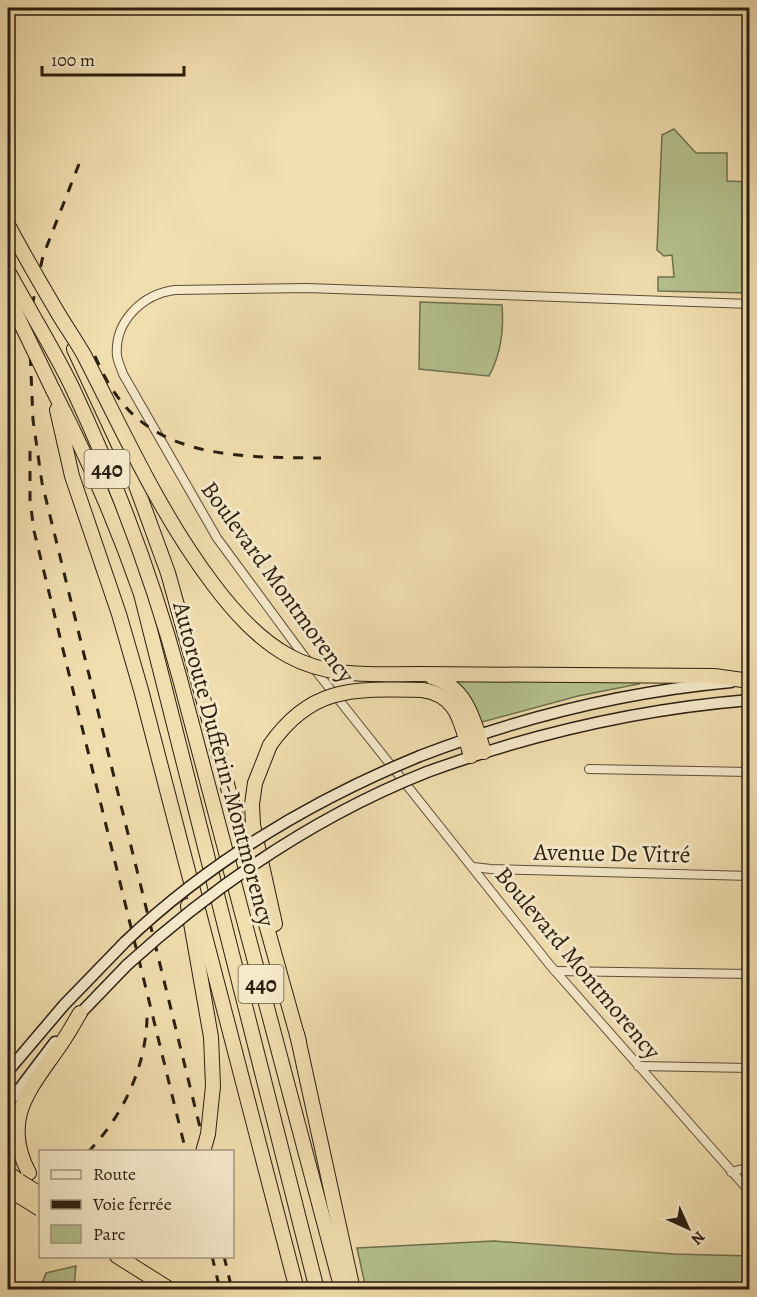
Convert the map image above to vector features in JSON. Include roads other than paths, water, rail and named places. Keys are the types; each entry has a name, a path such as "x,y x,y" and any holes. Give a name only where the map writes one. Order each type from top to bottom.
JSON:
{"highway":[{"path":"8,225 82,351 163,510 200,567 226,601 259,635 282,651 325,670 363,674 714,676 750,681"},
{"name":"Autoroute Dufferin-Montmorency","path":"8,271 71,386 92,433 145,569 180,679 342,1290"},
{"name":"Autoroute Dufferin-Montmorency","path":"8,297 86,455 128,555 141,594 317,1290"},
{"path":"56,310 130,469 168,573 299,1042"},
{"path":"53,390 72,476 119,614 141,690 297,1290"},
{"path":"420,674 446,683 460,695 466,704 477,754"},
{"path":"354,1290 253,825 252,804 255,783 270,745 294,716 309,705 348,691 422,690 440,694 455,708 472,736"},
{"path":"166,789 211,1037 213,1086 208,1134 204,1150"},
{"path":"39,1208 15,1181 18,1118 30,1087 80,1013"},
{"path":"15,1181 39,1192"},
{"path":"119,1258 171,1290"}],"main road":[{"path":"8,1071 64,1005 125,942 166,905 257,842 349,788 420,756 472,736 570,708 616,697 681,687 750,681"},
{"path":"8,1104 80,1013 128,965 180,919 253,865 314,827 405,781 477,754 601,722 687,707 750,700"}],"street":[{"name":"Boulevard Montmorency","path":"750,304 307,288 175,290 152,296 136,307 124,323 118,340 117,357 123,374 217,538 369,739 555,971 750,1192"},
{"path":"589,769 750,772"},
{"name":"Avenue De Vitré","path":"473,867 750,876"},
{"path":"555,971 750,974"},
{"path":"638,1066 750,1068"},
{"path":"731,1172 750,1167"}],"railway":[{"path":"79,164 43,256 32,306 30,348 33,420 42,483 206,1150"},
{"path":"95,356 117,396 136,417 158,433 183,444 210,451 266,457 321,458"},
{"path":"30,451 30,500 34,531 186,1150"},
{"path":"90,1150 113,1122 131,1087 143,1050 147,1011"},
{"path":"8,1206 39,1188"},
{"path":"212,1258 220,1290"},
{"path":"224,1258 232,1290"}]}
